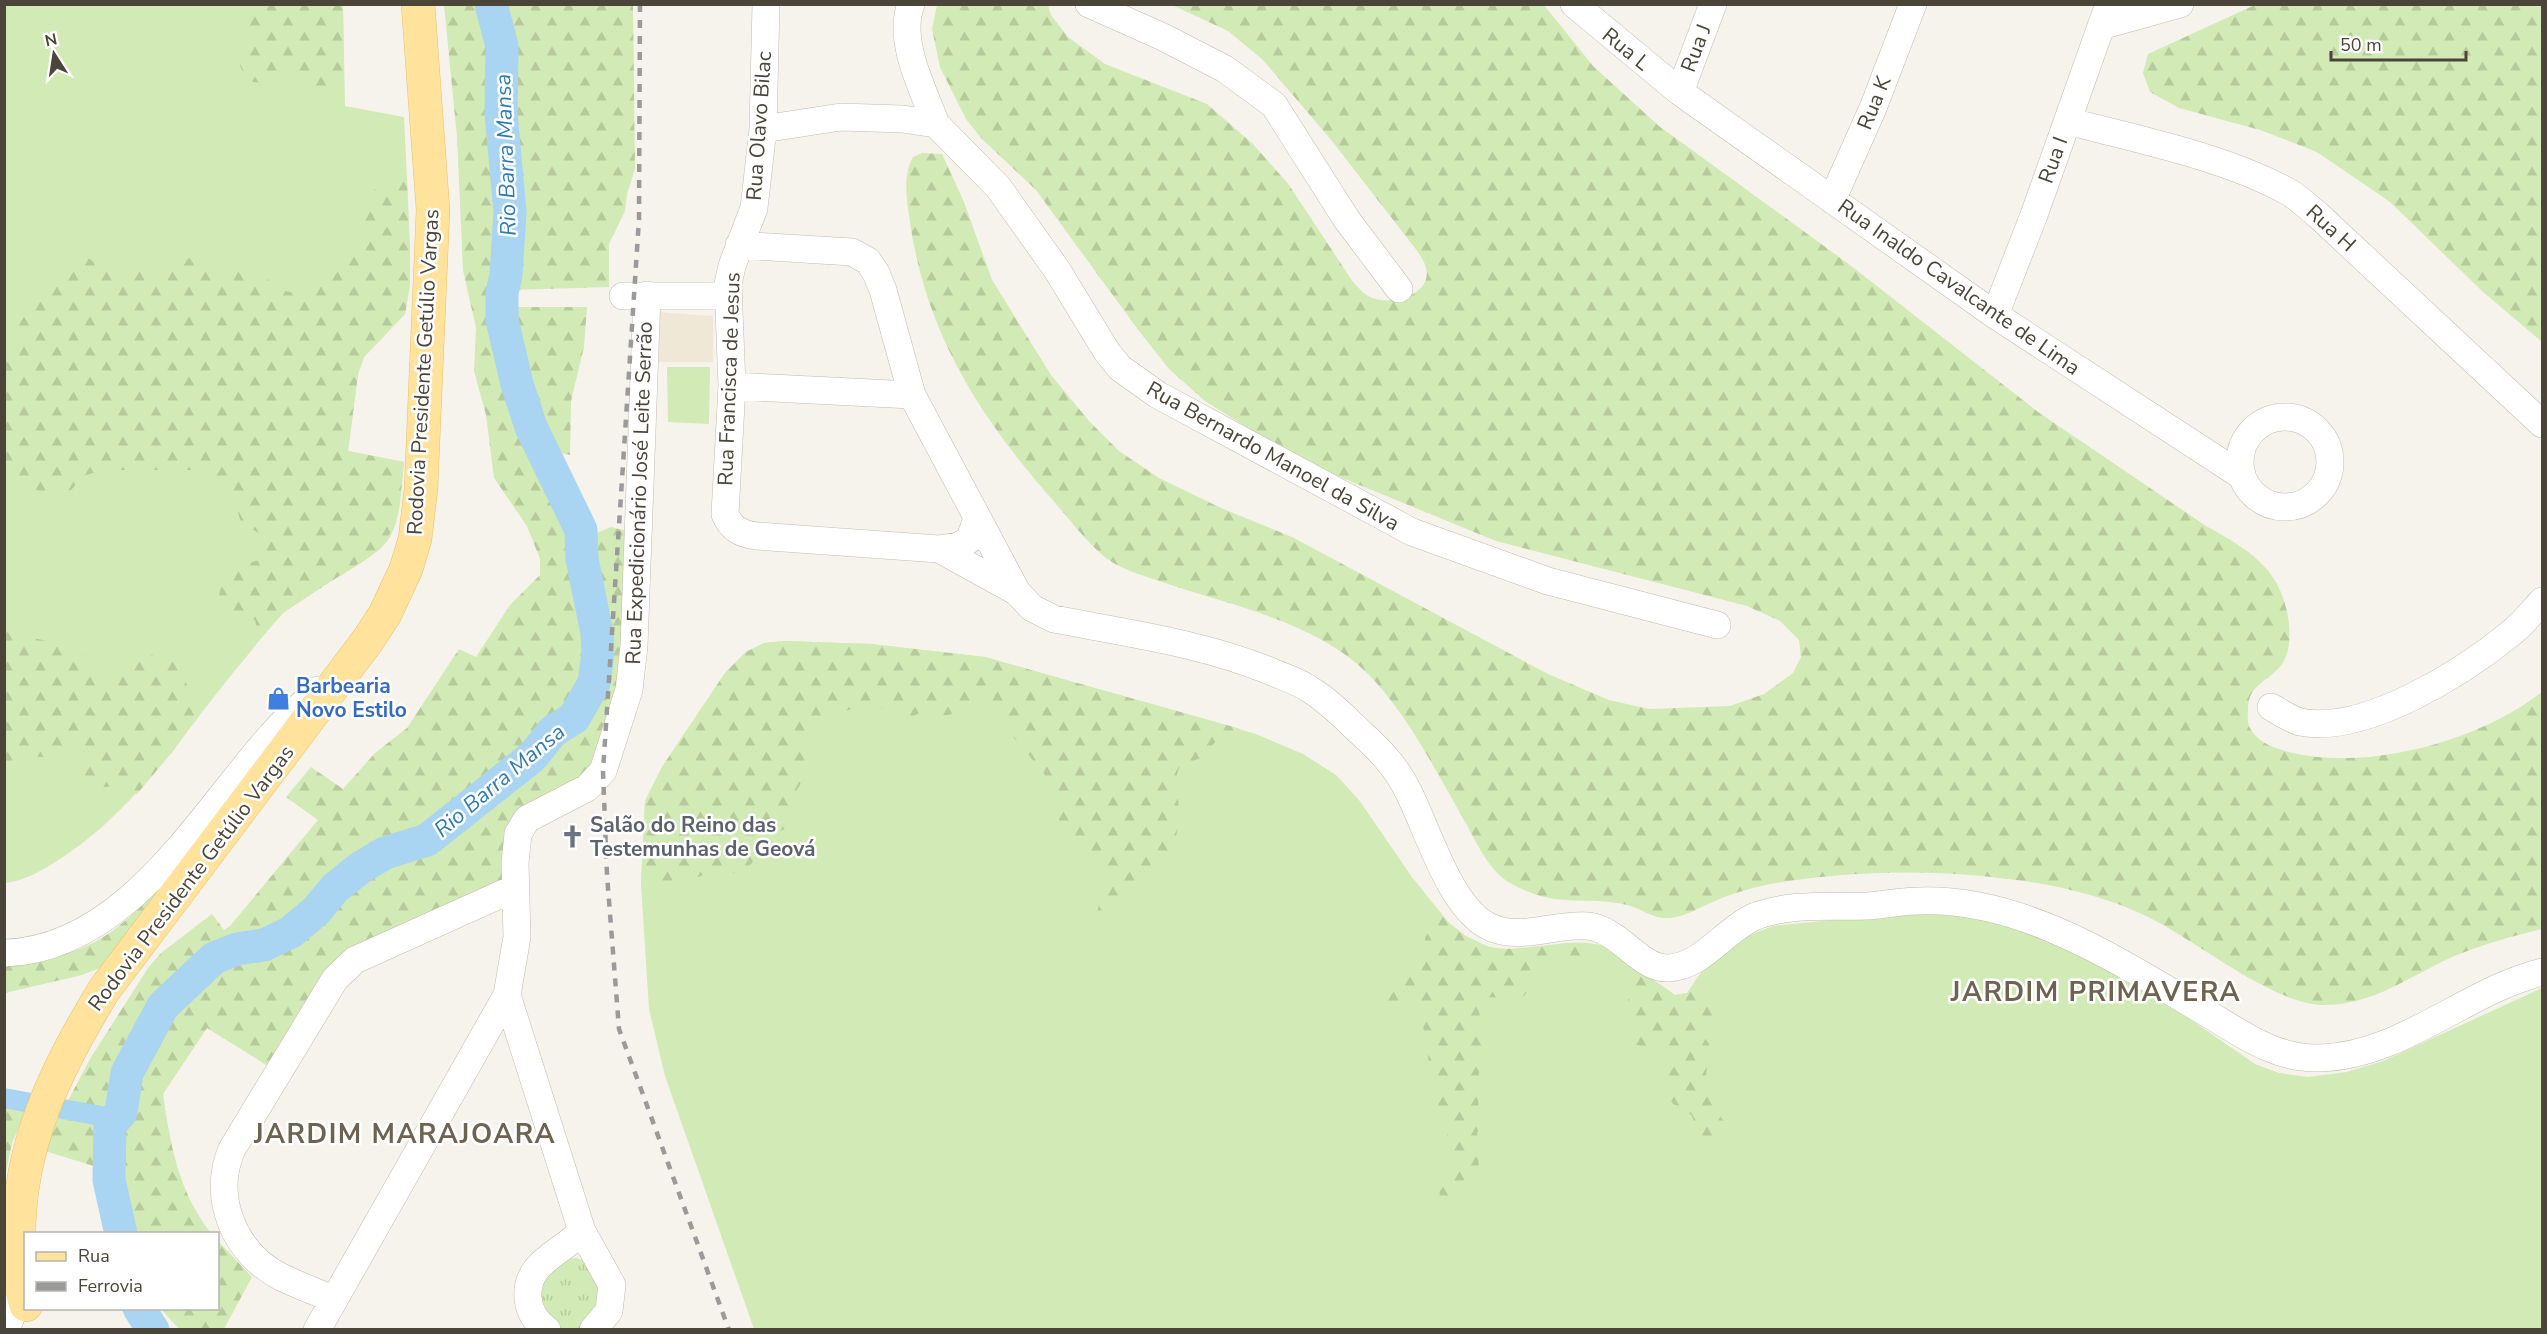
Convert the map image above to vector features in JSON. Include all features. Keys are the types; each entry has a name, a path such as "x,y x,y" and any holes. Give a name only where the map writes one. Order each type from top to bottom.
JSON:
{"main road":[{"name":"Rodovia Presidente Getúlio Vargas","path":"24,1302 18,1212 22,1179 37,1120 68,1049 104,990 276,745 358,652 385,614 406,569 415,539 421,489 433,210 418,4"},
{"name":"Rodovia Presidente Getúlio Vargas","path":"27,1310 34,1329"}],"street":[{"name":"Rua Olavo Bilac","path":"739,245 754,208 763,129 766,4"},
{"path":"763,129 842,117 902,119 936,124 910,48 907,22 911,4"},
{"path":"1089,4 1164,37 1225,69 1274,105 1347,220 1399,289"},
{"name":"Rua L","path":"1574,4 1680,92"},
{"name":"Rua J","path":"1680,92 1713,4"},
{"name":"Rua K","path":"1832,200 1874,108 1913,4"},
{"path":"2105,15 2180,4"},
{"name":"Rua I","path":"1995,315 2105,15"},
{"name":"Rua Inaldo Cavalcante de Lima","path":"1680,92 1995,315 2242,476"},
{"name":"Rua H","path":"2068,121 2166,147 2243,172 2288,191 2319,216 2542,424"},
{"name":"Rua Bernardo Manoel da Silva","path":"936,124 998,187 1057,270 1107,352 1120,368 1158,395 1412,532 1548,581 1717,625"},
{"path":"739,245 852,252 868,261 883,290 912,395 1017,592 1032,608 1054,619 1215,652 1305,686 1329,703 1395,767 1455,890 1477,918 1500,931 1527,932 1572,926 1599,928 1621,939 1653,965 1667,969 1689,963 1738,925 1767,913 1916,901 1963,904 2052,928 2114,959 2255,1042 2291,1056 2316,1059 2343,1056 2385,1042 2508,984 2542,972"},
{"name":"Rua Francisca de Jesus","path":"739,245 732,266 728,296 732,386 725,514 729,524 746,534 939,549"},
{"name":"Rua Expedicionário José Leite Serrão","path":"507,995 517,936 515,876 518,834 527,819 587,788 603,771 629,690 634,646 635,295 728,296"},
{"path":"732,386 912,395"},
{"path":"939,549 958,546 969,540 977,519"},
{"path":"939,549 1017,592"},
{"path":"2271,707 2298,721 2322,724 2349,722 2382,710 2451,676 2512,633 2542,601"},
{"path":"4,953 48,946 86,927 121,905 190,837 276,745"},
{"path":"332,1299 280,1276 256,1259 240,1240 230,1221 222,1184 225,1164 335,979 344,968 355,960 515,876"},
{"path":"507,995 582,1231 610,1278 613,1291 606,1317 593,1329"},
{"path":"317,1329 507,995"},
{"path":"547,1329 537,1321 530,1309 529,1283 543,1261 582,1231"},
{"path":"6,1329 24,1302"}],"shaded area":[{"path":"658,312 713,316 713,362 657,362"}],"green space":[{"path":"2257,4 2542,5 2542,342 2482,291 2390,202 2317,152 2260,130 2179,108 2150,92 2143,73 2148,54"},
{"path":"5,5 343,5 345,106 404,117 410,284 405,314 364,357 358,374 348,451 404,462 399,510 390,537 371,556 294,604 278,618 161,765 117,813 93,835 44,869 5,883"},
{"path":"263,5 343,5 344,88 329,90 308,88 289,77 264,83 253,82 245,76 240,66 245,23 250,12"},
{"path":"444,5 484,5 497,51 492,68 491,93 502,222 496,304 518,421 563,499 572,526 589,635 588,656 581,682 567,708 547,733 497,778 422,829 347,869 291,924 272,935 206,958 174,983 151,1013 137,1041 119,1066 112,1083 104,1119 103,1169 45,1151 55,1125 90,1059 148,968 161,953 212,914 224,930 230,926 318,820 286,797 311,767 343,789 375,753 407,728 459,649 476,657 510,605 540,575 540,559 527,526 494,478 486,415 474,371 476,328 463,270 457,137"},
{"path":"506,5 633,5 635,169 627,194 625,211 609,244 609,287 512,290 520,232 512,50"},
{"path":"937,5 1048,5 1051,15 1068,37 1105,64 1207,104 1253,144 1289,185 1353,282 1372,298 1390,300 1412,294 1423,285 1427,272 1418,252 1332,141 1263,60 1228,31 1172,5 1544,5 1593,66 1659,126 1850,265 2038,412 2206,526 2237,544 2262,564 2280,589 2286,605 2289,634 2288,650 2282,664 2256,688 2249,700 2249,726 2261,740 2289,752 2320,757 2353,758 2387,755 2422,748 2487,725 2542,692 2542,929 2497,941 2452,957 2392,988 2360,1000 2326,1005 2305,1002 2259,984 2167,927 2132,910 2079,892 2025,881 1920,873 1862,874 1804,879 1738,892 1686,914 1669,918 1656,917 1634,907 1604,901 1546,897 1510,883 1497,873 1486,859 1405,720 1365,671 1345,654 1323,640 1274,618 1174,586 1113,563 1086,539 1030,473 1005,442 963,377 931,307 919,269 907,201 907,174 913,157 922,153 942,154 964,202 992,280 1051,375 1089,421 1119,451 1159,478 1221,508 1292,537 1548,674 1609,700 1649,709 1730,706 1764,694 1793,673 1801,657 1799,640 1780,621 1747,606 1496,541 1335,475 1256,433 1205,401 1169,369 1036,190 981,138 966,119 940,67 932,29"},
{"path":"407,177 410,284 405,314 364,357 358,374 348,451 404,462 396,519 380,549 283,613 259,641 255,620 237,615 219,600 228,572 241,565 269,557 265,550 265,537 241,522 230,488 214,475 198,470 101,470 84,476 71,490 53,496 32,488 5,468 5,360 16,336 12,315 20,301 55,287 64,260 69,256 85,255 102,269 111,272 167,266 204,253 220,270 240,267 252,269 283,290 297,293 311,284 317,269 337,261 354,249 360,233 362,215 380,180"},
{"path":"507,307 587,307 584,347 571,401 570,455 560,453 573,483 551,458 535,430"},
{"path":"667,367 710,367 709,424 668,422"},
{"path":"611,527 631,532 632,618 599,763 504,854 502,880 352,953 268,1066 207,1028 163,1094 173,1149 184,1185 200,1218 210,1232 133,1232 124,1143 126,1117 132,1091 141,1066 156,1040 190,992 207,975 229,962 281,949 298,939 314,926 341,894 358,880 441,837 490,802 580,723 587,713 597,688 606,626 601,591 592,559 592,535"},
{"path":"5,631 77,650 99,668 110,683 135,652 159,657 184,658 186,682 198,717 137,794 113,787 84,785 78,773 85,751 77,746 57,757 26,757 5,774"},
{"path":"785,641 871,644 985,657 1256,734 1303,754 1336,775 1359,800 1412,877 1448,922 1466,936 1489,947 1502,950 1569,943 1600,945 1616,953 1675,995 1687,993 1702,971 1747,936 1773,926 1910,912 1961,915 2048,935 2165,1002 2255,1064 2279,1073 2308,1077 2347,1072 2383,1061 2542,988 2542,1329 754,1329 665,1076 649,1009 641,884 645,801 662,767 725,673 746,652 764,643"},
{"path":"785,641 871,644 985,657 1241,729 1216,741 1202,757 1179,768 1176,785 1179,814 1177,833 1163,865 1125,902 1095,923 1102,888 1101,864 1062,826 1056,813 1049,782 1043,772 1013,737 996,710 980,698 948,715 926,711 901,719 887,709 870,707 846,711 823,721 813,727 802,744 809,754 810,768 795,793 792,823 788,828 768,836 752,863 744,870 732,873 707,874 683,882 641,884 645,801 662,767 725,673 746,652 764,643"},
{"path":"169,876 107,965 82,975 5,993 5,963 61,954 92,943 117,928"},
{"path":"1440,912 1453,927 1466,937 1494,948 1524,948 1576,942 1605,947 1591,957 1566,958 1544,969 1534,977 1527,993 1522,997 1510,999 1492,997 1478,1004 1483,1036 1477,1091 1480,1118 1476,1141 1479,1168 1477,1173 1462,1181 1450,1199 1441,1203 1439,1190 1450,1168 1446,1143 1448,1131 1429,1080 1428,1047 1420,1014 1415,1005 1409,1004 1386,1009 1382,1005 1382,997 1395,981 1412,974 1423,966 1425,938"},
{"path":"1639,971 1675,995 1687,993 1693,985 1713,1011 1719,1029 1711,1029 1700,1024 1698,1028 1709,1044 1706,1077 1712,1105 1726,1124 1724,1135 1705,1141 1699,1137 1692,1116 1686,1110 1673,1104 1661,1084 1670,1066 1666,1055 1634,1044 1631,1037 1628,1000"},
{"path":"5,1094 32,1098 12,1143 5,1178"},
{"path":"219,1242 252,1277 224,1329 179,1329 162,1310 219,1310"},
{"path":"576,1258 586,1261 608,1293 582,1329 561,1329 546,1322 538,1279 565,1259"}],"waterway":[{"name":"Rio Barra Mansa","path":"121,1232 109,1180 110,1125 121,1112 127,1073 163,1006 214,958 237,949 264,945 291,932 316,911 335,888 360,868 385,853 427,840 532,757 553,731 574,718 594,683 598,653 597,633 582,559 581,530 531,427 517,384 502,320 502,293 506,275 510,212 501,113 502,46 491,4"},
{"path":"4,1098 106,1117"},
{"name":"Rio Barra Mansa","path":"140,1310 153,1330"}],"railway":[{"path":"640,4 639,219 603,771 607,875 619,1029 729,1330"}],"place":[{"name":"Barbearia Novo Estilo","path":"278,698"},
{"name":"Salão do Reino das Testemunhas de Geová","path":"572,837"}],"district":[{"name":"JARDIM PRIMAVERA","path":"2096,992"},
{"name":"JARDIM MARAJOARA","path":"405,1134"}]}
